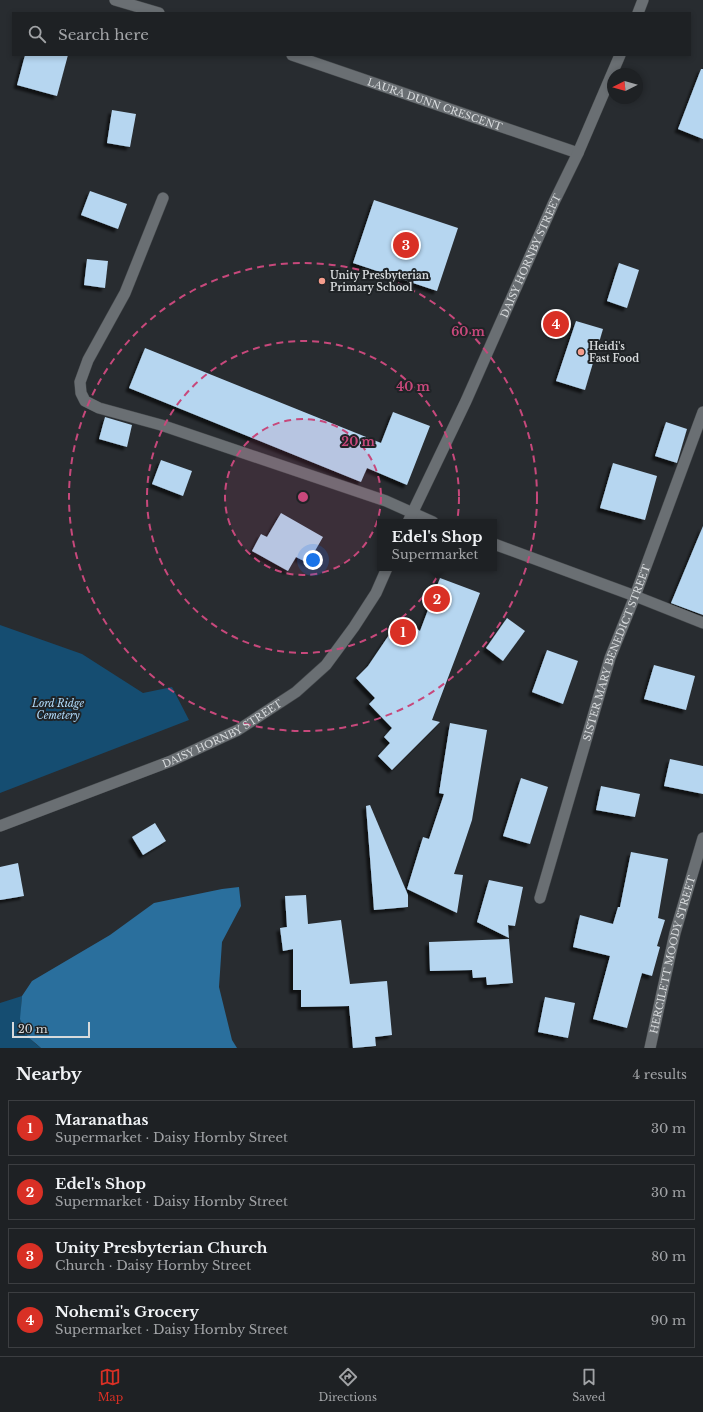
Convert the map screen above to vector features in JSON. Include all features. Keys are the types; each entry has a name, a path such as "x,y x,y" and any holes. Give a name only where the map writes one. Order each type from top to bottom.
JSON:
{"street":[{"path":"115,0 156,12"},
{"path":"638,12 643,0"},
{"name":"LAURA DUNN CRESCENT","path":"295,56 578,153"},
{"name":"DAISY HORNBY STREET","path":"410,518 578,153 620,56"},
{"path":"163,198 125,293 88,360 80,382 81,393 85,401 99,408 161,426 386,501 410,518"},
{"name":"SISTER MARY BENEDICT STREET","path":"540,898 610,658 635,596 703,412"},
{"path":"497,545 635,596 703,623"},
{"name":"DAISY HORNBY STREET","path":"0,826 171,761 238,730 296,692 326,665 354,627 376,593 387,571"},
{"name":"HERCILETT MOODY STREET","path":"650,1048 675,933 703,838"}],"green space":[{"name":"Lord Ridge Cemetery","path":"0,625 82,654 143,693 172,687 189,720 0,793"},
{"path":"22,996 21,1012 25,1031 41,1048 0,1048 0,1003"}],"shaded area":[{"path":"239,887 241,906 222,942 219,987 232,1040 237,1048 41,1048 28,1037 20,1019 22,996 32,981 110,935 154,903"}],"building":[{"path":"25,56 68,56 57,96 17,85"},
{"path":"701,69 703,69 703,139 678,129"},
{"path":"112,110 136,114 130,147 107,143"},
{"path":"90,191 127,204 118,229 81,215"},
{"path":"374,200 458,228 437,291 353,263"},
{"path":"87,259 108,261 105,288 84,285"},
{"path":"619,263 639,270 627,308 607,301"},
{"path":"576,321 603,329 585,390 556,381"},
{"path":"145,348 381,443 393,412 430,426 407,485 367,468 361,482 129,388"},
{"path":"105,417 132,425 127,447 99,439"},
{"path":"666,422 687,429 677,463 655,456"},
{"path":"161,460 192,471 183,496 152,484"},
{"path":"613,463 657,476 645,520 600,508"},
{"path":"281,513 323,537 308,563 296,557 288,571 252,551 261,534 267,537"},
{"path":"703,526 703,615 671,603"},
{"path":"440,578 480,593 432,720 440,722 392,770 378,756 390,743 384,737 392,728 369,704 375,698 356,678 368,666 391,632 396,636 406,621 420,631"},
{"path":"507,618 525,631 503,661 486,648"},
{"path":"547,650 578,661 563,704 532,692"},
{"path":"654,665 695,676 686,710 644,699"},
{"path":"450,723 487,730 472,820 454,874 463,875 457,913 407,889 423,837 429,839 444,794 439,793"},
{"path":"670,759 703,766 703,794 664,786"},
{"path":"521,778 548,787 530,844 503,836"},
{"path":"601,786 640,794 635,817 596,810"},
{"path":"370,805 408,895 408,907 374,910 366,806"},
{"path":"155,823 166,841 143,855 132,837"},
{"path":"631,852 668,859 658,918 665,920 657,946 660,947 652,976 642,973 627,1028 593,1019 610,956 573,947 580,915 613,924 618,907 620,907"},
{"path":"18,863 24,896 0,900 0,867"},
{"path":"489,880 523,887 515,926 508,925 509,938 477,922"},
{"path":"306,895 308,924 341,920 350,984 387,981 392,1035 375,1037 376,1046 353,1048 349,1006 301,1007 301,990 293,990 293,949 283,951 280,928 287,927 285,896"},
{"path":"509,939 513,983 487,985 486,977 473,978 472,970 430,971 429,942"},
{"path":"545,997 575,1003 568,1038 538,1032"}],"place":[{"name":"Unity Presbyterian Church","path":"406,245"},
{"name":"Unity Presbyterian Primary School","path":"322,281"},
{"name":"Nohemi's Grocery","path":"556,324"},
{"name":"Heidi's Fast Food","path":"581,352"},
{"name":"Edel's Shop","path":"437,599"},
{"name":"Maranathas","path":"403,632"}]}
